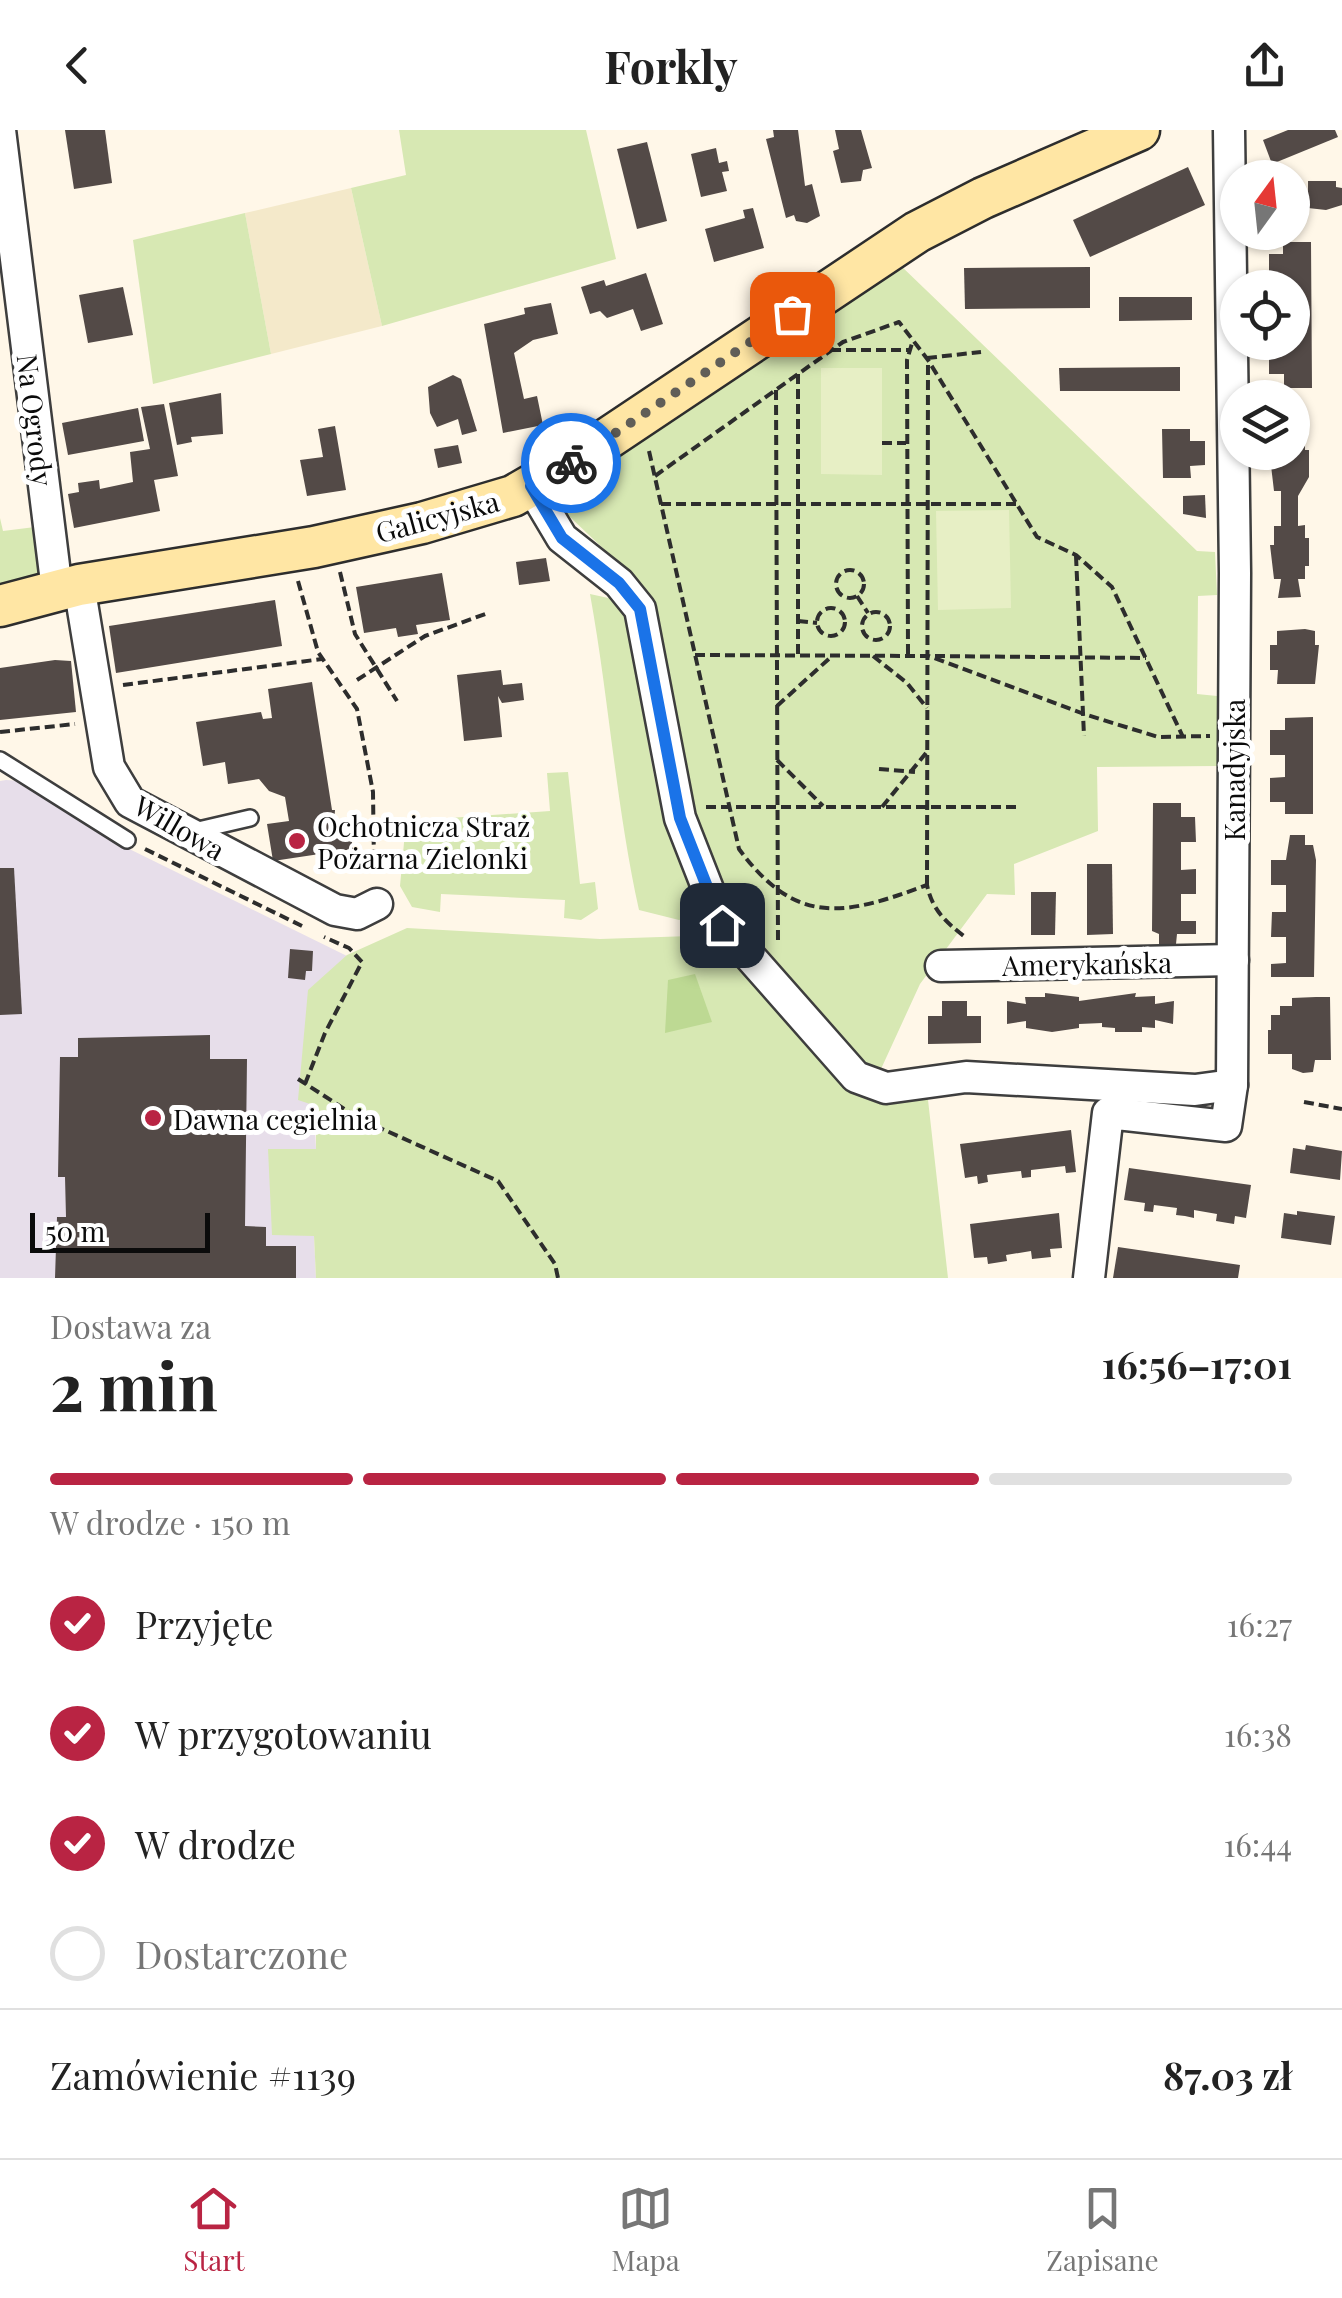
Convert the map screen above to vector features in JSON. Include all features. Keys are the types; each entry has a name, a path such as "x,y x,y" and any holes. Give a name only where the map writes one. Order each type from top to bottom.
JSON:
{"street":[{"name":"Na Ogrody","path":"0,130 68,588"},
{"name":"Galicyjska","path":"0,606 68,588 184,570 404,527 485,506 531,486 917,232 983,198 1139,130"},
{"name":"Kanadyjska","path":"1089,1278 1108,1114 1226,1126 1232,1085 1235,573 1229,130"},
{"path":"531,486 562,538 619,583 640,609 680,818 722,925 856,1077 886,1088 966,1077 1195,1090 1232,1085"},
{"name":"Willowa","path":"68,588 109,766 130,802 335,910 358,914 377,904"},
{"name":"Amerykańska","path":"941,966 1233,960"}],"lane":[{"path":"0,760 127,840"},
{"path":"186,834 250,818"}],"path":[{"path":"654,476 831,350 899,322 928,359 1038,538 1076,556 1112,586 1183,737"},
{"path":"908,656 906,442 913,340"},
{"path":"831,350 910,350"},
{"path":"928,359 981,352"},
{"path":"928,359 927,885 930,901 946,923 962,934"},
{"path":"798,374 798,656"},
{"path":"776,390 778,940"},
{"path":"882,442 906,442"},
{"path":"648,446 739,849 753,868 795,900 854,911 927,885"},
{"path":"661,504 1018,504"},
{"path":"1076,556 1084,736"},
{"path":"338,558 355,634 397,701"},
{"path":"846,622 839,610 844,596 836,582 849,570 863,579 856,596"},
{"path":"296,575 322,659 358,709 373,792 374,865 388,864"},
{"path":"844,596 856,596"},
{"path":"856,596 869,615"},
{"path":"818,622 826,609 839,610"},
{"path":"357,680 425,636 488,613"},
{"path":"884,614 890,624 888,634 877,640 864,634 863,623 869,615 884,614"},
{"path":"798,622 818,622"},
{"path":"818,622 823,634 832,636 840,633 846,622"},
{"path":"846,622 863,623"},
{"path":"890,624 908,625"},
{"path":"875,656 877,640"},
{"path":"695,655 1146,658"},
{"path":"776,706 832,656"},
{"path":"875,656 929,710"},
{"path":"929,656 1158,737 1220,736"},
{"path":"109,679 120,685 322,659"},
{"path":"0,732 90,723"},
{"path":"882,807 914,772 928,748"},
{"path":"777,760 824,807"},
{"path":"880,769 914,772"},
{"path":"705,807 1016,807"},
{"path":"127,840 308,929"},
{"path":"305,1084 325,1033 362,962 349,948 322,936"},
{"path":"298,1079 360,1119 498,1181 555,1264 558,1278"},
{"path":"1304,1102 1342,1109"}],"shaded area":[{"path":"351,188 382,326 271,354 245,213"},
{"path":"0,781 22,781 109,839 347,956 308,991 316,1149 268,1149 314,1236 316,1278 0,1278"}],"green space":[{"path":"399,130 586,130 616,259 382,326 351,188 406,175"},
{"path":"245,213 271,354 153,384 133,240"},
{"path":"899,264 1197,551 1215,552 1217,595 1198,596 1197,694 1217,696 1217,766 1097,767 1098,831 1014,864 1015,895 987,894 920,984 881,1069 863,1070 740,916 691,816 647,590 551,499"},
{"path":"821,368 882,368 882,475 821,474"},
{"path":"1009,510 1011,608 938,610 936,511"},
{"path":"0,518 3,531 35,527 42,574 0,586"},
{"path":"590,594 622,601 658,796 669,835 696,891 697,916 679,920 639,910"},
{"path":"568,772 580,884 595,882 598,909 581,920 564,918 565,900 441,894 440,912 412,907 400,886 406,821 550,811 547,773"},
{"path":"407,928 600,939 721,935 855,1092 927,1091 948,1278 316,1278 314,1236 272,1235 268,1149 316,1149 316,1106 298,1100 308,990 347,955"},
{"path":"695,974 712,1022 665,1033 668,980"}],"building":[{"path":"65,130 105,130 112,183 74,189"},
{"path":"773,130 798,130 805,186 812,184 820,216 807,223 796,221 794,215 786,218 766,139 774,137"},
{"path":"835,130 861,130 872,168 863,170 861,181 841,183 833,151 839,149"},
{"path":"1288,130 1335,130 1338,137 1282,160 1270,160 1263,140"},
{"path":"647,142 667,221 637,229 617,149"},
{"path":"716,148 719,163 727,161 729,171 722,172 727,191 701,197 691,154"},
{"path":"1188,167 1205,205 1090,257 1073,220"},
{"path":"1310,181 1336,181 1336,187 1342,188 1342,205 1326,210 1310,208"},
{"path":"753,208 764,248 714,262 705,229 745,218 743,210"},
{"path":"1311,242 1312,388 1310,380 1284,380 1284,374 1269,374 1269,360 1310,360 1310,270 1269,270 1269,254 1283,254 1283,250 1310,250"},
{"path":"1090,267 1090,308 965,309 964,268"},
{"path":"646,273 663,324 641,331 633,309 607,318 600,311 590,314 581,287 604,280 606,286"},
{"path":"123,287 133,335 88,343 79,295"},
{"path":"1119,297 1192,297 1192,320 1119,321"},
{"path":"551,303 558,334 533,340 514,353 524,399 537,396 543,425 503,433 484,324 525,314 524,308"},
{"path":"1180,367 1180,391 1060,391 1059,368"},
{"path":"453,375 461,379 477,431 462,435 458,419 437,427 430,413 428,387"},
{"path":"221,393 223,434 191,437 192,442 177,445 169,403"},
{"path":"164,404 178,476 154,480 160,511 74,528 68,494 79,492 78,483 99,480 100,489 133,482 130,452 150,449 141,407"},
{"path":"138,408 144,441 68,455 62,423"},
{"path":"335,426 346,490 307,496 300,460 323,457 318,429"},
{"path":"1162,429 1190,429 1190,441 1205,441 1205,465 1190,466 1191,478 1163,478"},
{"path":"458,445 462,463 438,468 434,449"},
{"path":"1272,470 1309,470 1298,496 1298,526 1305,525 1305,538 1309,538 1309,566 1305,566 1305,579 1298,579 1301,597 1278,598 1281,579 1274,579 1270,545 1274,545 1274,526 1281,526 1281,491 1274,491"},
{"path":"1205,495 1206,518 1183,514 1183,496"},
{"path":"546,558 550,581 519,585 516,562"},
{"path":"442,573 450,620 416,625 418,634 398,637 396,628 364,633 356,587"},
{"path":"275,600 282,646 116,673 109,626"},
{"path":"1277,631 1315,631 1315,645 1319,645 1315,684 1277,684 1278,670 1270,670 1270,645 1277,645"},
{"path":"71,661 76,712 0,720 0,668"},
{"path":"501,670 503,685 522,683 524,700 502,703 498,696 502,737 464,741 457,675"},
{"path":"312,682 335,810 334,825 349,822 353,849 273,861 267,824 289,821 285,797 269,791 259,779 228,784 225,762 203,766 196,722 261,712 263,719 272,718 268,689"},
{"path":"1313,717 1313,814 1285,814 1285,802 1270,802 1270,778 1285,777 1285,755 1270,755 1270,730 1285,730 1285,718"},
{"path":"1153,803 1181,803 1181,817 1195,817 1196,842 1181,842 1181,870 1196,869 1196,894 1181,894 1181,921 1196,921 1196,934 1177,934 1176,944 1159,944 1159,934 1152,931"},
{"path":"1290,835 1305,835 1305,845 1313,845 1316,860 1314,977 1271,977 1271,964 1286,963 1286,937 1271,937 1272,912 1286,912 1286,885 1271,885 1271,860 1286,860"},
{"path":"1087,864 1112,864 1113,934 1087,935"},
{"path":"0,868 14,868 22,1014 0,1015"},
{"path":"1031,892 1056,892 1055,935 1031,935"},
{"path":"290,949 313,951 312,971 306,971 305,980 288,978"},
{"path":"1045,993 1079,997 1079,1001 1136,993 1135,997 1155,996 1155,1004 1174,1001 1173,1024 1155,1020 1155,1028 1142,1027 1142,1032 1115,1032 1115,1028 1102,1027 1102,1023 1079,1024 1079,1028 1052,1032 1026,1028 1026,1021 1007,1024 1007,1001 1026,1004 1025,997 1045,997"},
{"path":"1330,997 1331,1060 1315,1060 1313,1072 1303,1073 1292,1069 1292,1054 1268,1054 1271,1015 1280,1015 1280,1006 1292,1006 1292,998"},
{"path":"942,1001 967,1001 967,1016 981,1016 981,1043 928,1044 928,1016 942,1016"},
{"name":"Dawna cegielnia","path":"210,1035 210,1059 247,1059 245,1226 266,1227 266,1246 296,1246 296,1278 55,1278 57,1217 66,1217 65,1177 58,1177 60,1057 78,1057 78,1038"},
{"path":"1071,1130 1076,1172 1066,1173 1065,1166 1031,1170 1031,1177 1022,1178 1021,1171 987,1175 988,1182 978,1184 977,1176 965,1178 960,1144"},
{"path":"1306,1145 1342,1151 1340,1180 1290,1173 1293,1148 1305,1150"},
{"path":"1129,1168 1251,1185 1246,1218 1235,1216 1234,1224 1216,1221 1217,1214 1194,1210 1194,1218 1176,1215 1177,1208 1154,1205 1153,1212 1144,1211 1145,1203 1124,1200"},
{"path":"1297,1211 1335,1216 1331,1245 1281,1238 1284,1213 1297,1215"},
{"path":"1059,1213 1062,1248 1050,1249 1051,1257 1032,1259 1031,1251 1006,1255 1007,1261 988,1264 987,1257 974,1258 970,1224"},
{"path":"1118,1247 1240,1265 1238,1278 1113,1278"}],"way so far":[{"path":"571,463 792,314"}],"place":[{"name":"Ochotnicza Straż Pożarna Zielonki","path":"297,841"},
{"name":"Dawna cegielnia","path":"153,1118"}],"route":[{"path":"571,463 531,486 562,538 619,583 640,609 680,818 722,925"}]}
